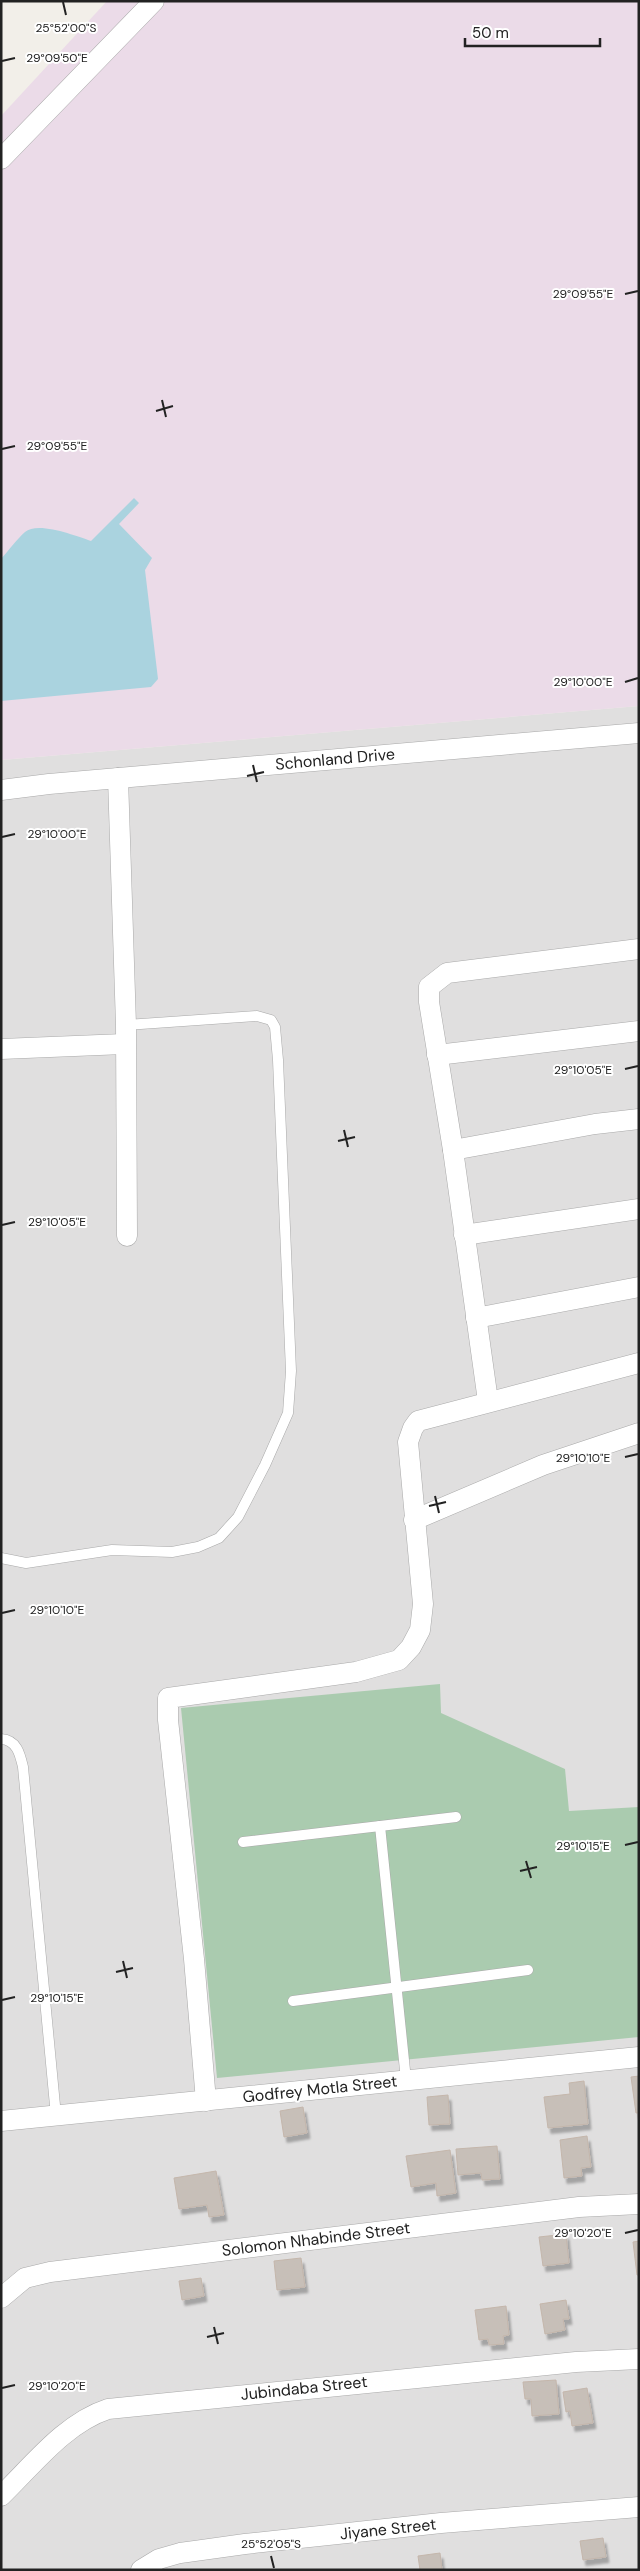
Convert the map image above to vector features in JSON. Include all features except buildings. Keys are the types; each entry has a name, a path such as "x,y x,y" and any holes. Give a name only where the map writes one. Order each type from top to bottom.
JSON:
{"street":[{"path":"1,159 154,1"},
{"name":"Schonland Drive","path":"1,790 118,778 639,733"},
{"path":"118,778 125,1035 127,1236"},
{"path":"488,1401 453,1150 429,1002 429,987 447,973 639,949"},
{"path":"437,1055 639,1031"},
{"path":"1,1049 125,1035"},
{"path":"453,1150 595,1124 639,1119"},
{"path":"464,1235 639,1209"},
{"path":"476,1318 639,1287"},
{"path":"206,2101 194,1959 168,1720 168,1698 356,1672 399,1660 411,1647 420,1630 423,1604 408,1442 413,1428 418,1421 639,1362"},
{"path":"414,1520 543,1465 639,1433"},
{"name":"Godfrey Motla Street","path":"1,2121 639,2057"},
{"name":"Solomon Nhabinde Street","path":"1,2298 25,2278 50,2272 579,2207 639,2204"},
{"name":"Jubindaba Street","path":"1,2496 71,2428 89,2415 108,2409 576,2362 639,2359"},
{"name":"Jiyane Street","path":"141,2570 160,2559 180,2553 441,2523 639,2507"}],"lane":[{"path":"1,1558 26,1563 112,1550 172,1552 198,1547 220,1538 238,1517 265,1465 288,1413 291,1370 275,1027 271,1020 257,1016 125,1035"},
{"path":"1,1739 8,1740 18,1748 24,1767 56,2116"},
{"path":"243,1842 456,1817"},
{"path":"380,1826 406,2080"},
{"path":"293,2001 528,1970"}],"shaded area":[{"path":"107,1 639,1 639,706 1,760 1,116"},
{"path":"639,706 639,2570 1,2570 1,760"}],"green space":[{"path":"440,1684 441,1713 565,1769 569,1811 639,1807 639,2037 217,2078 181,1708"}],"water":[{"path":"134,498 139,503 119,524 152,558 145,570 158,679 151,687 1,701 1,559 25,532 31,529 57,530 91,541"}]}
